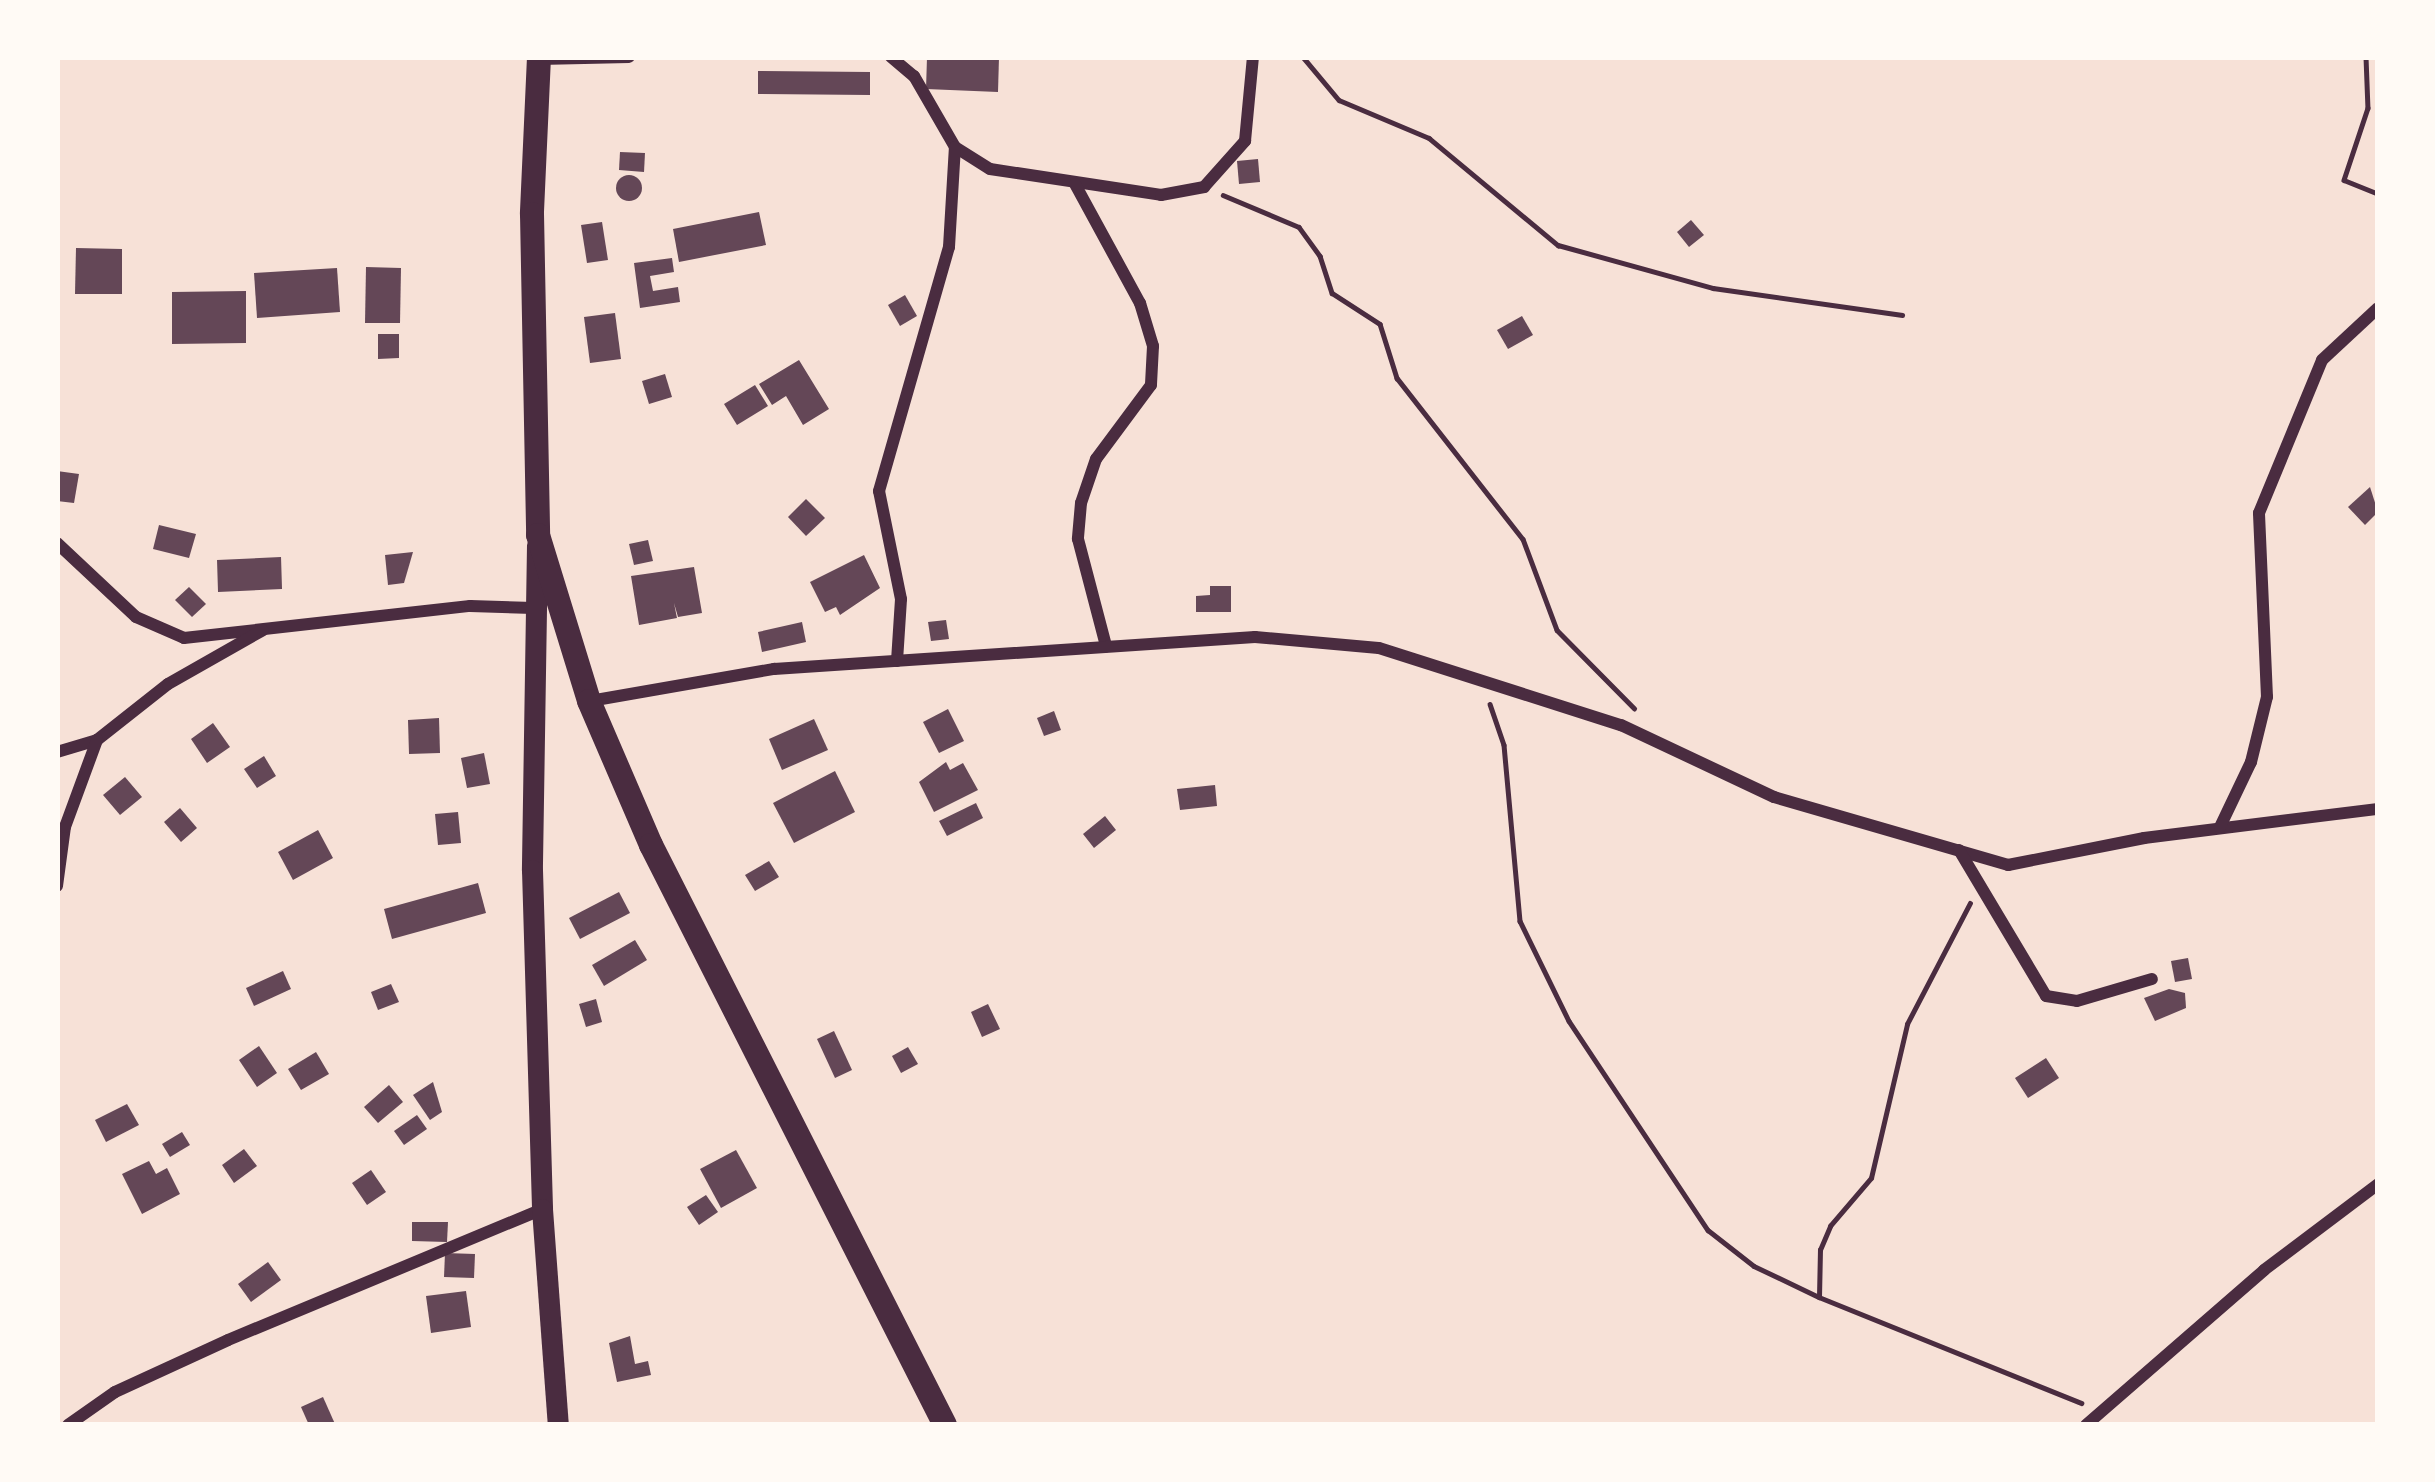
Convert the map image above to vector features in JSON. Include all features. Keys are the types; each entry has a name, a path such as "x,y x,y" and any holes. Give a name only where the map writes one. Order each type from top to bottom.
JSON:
{"main road":[{"path":"539,58 532,214 538,535 533,608 542,1209 558,1425"},
{"path":"538,535 589,701 651,845 945,1425"}],"street":[{"path":"539,58 629,57"},
{"path":"892,57 914,76 955,147 990,170 1161,195 1204,188 1245,141 1252,57"},
{"path":"897,661 901,599 879,491 949,247 955,147"},
{"path":"1075,184 1140,303 1154,346 1151,385 1096,459 1081,503 1078,539 1106,646"},
{"path":"2220,827 2251,762 2267,697 2259,512 2322,360 2378,308"},
{"path":"57,543 160,631 184,638 269,626 533,608"},
{"path":"57,752 97,740 169,684 269,626"},
{"path":"589,701 773,669 1213,636 1298,640 1379,648 1642,737 1774,797 2008,865 2220,827 2378,808"},
{"path":"57,886 65,827 97,740"},
{"path":"1959,849 2046,997 2077,1000 2152,979"},
{"path":"2086,1425 2264,1270 2378,1184"},
{"path":"68,1425 115,1392 228,1340 542,1209"}],"path":[{"path":"1303,57 1339,100 1429,138 1558,245 1713,288 1902,315"},
{"path":"2366,57 2368,108 2344,180 2378,194"},
{"path":"1204,188 1299,227 1333,293 1380,324 1397,378 1523,538 1557,630 1631,697 1642,737"},
{"path":"1482,682 1504,745 1520,921 1569,1021 1708,1230 1754,1266 1819,1297 2103,1412"},
{"path":"1819,1297 1820,1250 1830,1226 1880,1158 1907,1024 1979,888"}],"building":[{"path":"927,57 999,57 998,92 926,89"},
{"path":"758,71 870,72 870,95 758,94"},
{"path":"620,152 645,153 644,172 619,170"},
{"path":"1258,159 1260,182 1239,184 1237,161"},
{"path":"629,175 642,188 629,201 616,188"},
{"path":"759,212 766,245 679,262 673,229"},
{"path":"1691,220 1704,235 1689,247 1677,232"},
{"path":"602,222 608,260 587,263 581,225"},
{"path":"76,248 122,249 122,294 75,294"},
{"path":"672,258 674,272 650,276 653,291 678,287 680,302 640,308 634,263"},
{"path":"366,267 401,268 400,323 365,323"},
{"path":"337,268 340,312 257,318 254,273"},
{"path":"246,291 246,343 172,344 172,292"},
{"path":"905,295 917,316 900,326 888,305"},
{"path":"615,313 621,359 590,363 584,317"},
{"path":"1522,316 1533,335 1508,349 1497,330"},
{"path":"378,334 399,334 399,358 378,359"},
{"path":"799,360 829,409 803,425 786,396 772,405 759,384"},
{"path":"665,374 672,397 649,404 642,381"},
{"path":"755,385 768,406 737,425 724,404"},
{"path":"57,471 79,474 74,503 57,501"},
{"path":"2370,487 2378,512 2365,525 2348,507"},
{"path":"806,499 825,518 806,536 788,517"},
{"path":"159,525 196,534 189,558 153,549"},
{"path":"648,540 653,561 634,565 629,544"},
{"path":"413,552 404,583 388,585 385,555"},
{"path":"864,555 880,588 840,615 836,607 825,612 810,582"},
{"path":"281,557 282,589 218,592 217,560"},
{"path":"694,567 702,613 678,617 674,603 677,618 639,625 631,576"},
{"path":"1210,586 1231,586 1231,612 1196,612 1196,596 1210,595"},
{"path":"189,587 206,604 192,617 175,600"},
{"path":"946,620 949,639 931,641 928,622"},
{"path":"802,622 806,642 762,652 758,632"},
{"path":"948,709 964,741 939,753 923,722"},
{"path":"1054,711 1061,730 1044,736 1037,718"},
{"path":"439,718 440,753 409,754 408,720"},
{"path":"814,719 828,750 782,770 769,739"},
{"path":"213,723 230,747 207,763 191,739"},
{"path":"484,753 490,784 467,788 461,758"},
{"path":"264,756 276,776 257,788 244,769"},
{"path":"946,762 950,770 963,763 978,790 934,812 919,782"},
{"path":"835,771 855,812 794,843 773,803"},
{"path":"125,777 142,797 120,815 103,795"},
{"path":"1215,785 1217,806 1180,810 1177,789"},
{"path":"976,803 983,818 947,836 939,821"},
{"path":"180,808 197,828 181,842 164,822"},
{"path":"458,812 461,843 438,845 435,814"},
{"path":"1105,816 1116,830 1094,848 1083,834"},
{"path":"318,830 333,858 293,880 278,852"},
{"path":"769,861 779,877 755,891 745,875"},
{"path":"478,883 486,913 392,939 384,909"},
{"path":"619,892 630,913 580,939 569,918"},
{"path":"635,940 647,960 604,986 592,965"},
{"path":"2188,958 2192,979 2175,982 2171,961"},
{"path":"283,971 291,989 254,1006 246,988"},
{"path":"391,984 399,1002 378,1010 371,992"},
{"path":"2169,989 2185,993 2186,1008 2155,1021 2144,998"},
{"path":"596,999 602,1022 586,1027 579,1004"},
{"path":"988,1004 1000,1029 982,1037 971,1012"},
{"path":"834,1031 852,1070 835,1078 817,1039"},
{"path":"259,1046 277,1073 257,1087 239,1060"},
{"path":"908,1047 918,1064 901,1073 892,1056"},
{"path":"316,1052 329,1074 301,1090 288,1069"},
{"path":"2046,1058 2059,1078 2028,1098 2015,1078"},
{"path":"433,1082 442,1112 430,1120 413,1095"},
{"path":"389,1085 403,1102 378,1123 364,1107"},
{"path":"127,1104 139,1125 106,1142 95,1120"},
{"path":"417,1115 427,1129 404,1145 394,1131"},
{"path":"182,1132 190,1145 170,1157 162,1144"},
{"path":"244,1149 257,1166 234,1183 222,1165"},
{"path":"736,1150 757,1188 721,1208 700,1169"},
{"path":"149,1161 156,1174 167,1168 180,1194 142,1214 122,1174"},
{"path":"371,1170 386,1192 367,1205 352,1183"},
{"path":"706,1195 718,1212 699,1225 687,1207"},
{"path":"412,1222 448,1222 447,1242 412,1241"},
{"path":"445,1253 475,1254 474,1278 444,1277"},
{"path":"268,1262 281,1280 251,1302 238,1284"},
{"path":"466,1291 471,1327 431,1333 426,1296"},
{"path":"630,1336 635,1364 648,1361 651,1375 617,1382 609,1343"},
{"path":"323,1397 335,1424 309,1425 301,1407"}]}
